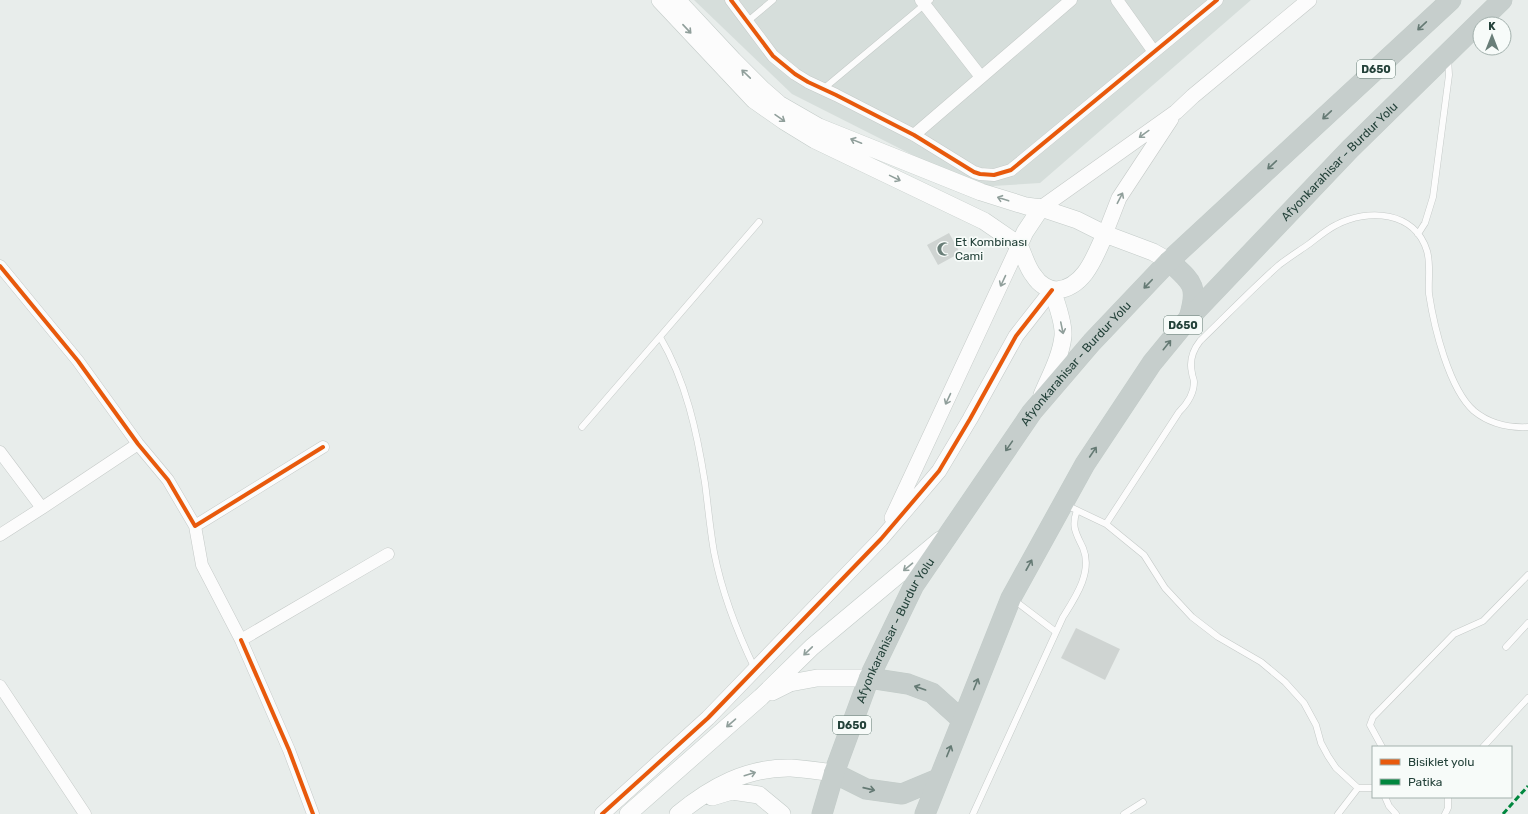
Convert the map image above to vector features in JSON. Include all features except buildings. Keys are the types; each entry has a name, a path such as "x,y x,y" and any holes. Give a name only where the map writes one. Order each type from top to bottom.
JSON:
{"highway":[{"name":"Afyonkarahisar - Burdur Yolu","path":"822,814 834,773 869,678 914,585 948,533 1038,405 1092,342 1169,261 1451,0"},
{"name":"Afyonkarahisar - Burdur Yolu","path":"925,814 1011,598 1070,507 1085,464 1152,363 1189,318 1350,149 1502,0"},
{"path":"1169,261 1187,278 1191,284 1194,302 1189,318"},
{"path":"869,678 908,684 932,692 962,720"},
{"path":"834,773 866,789 902,794 938,779"}],"main road":[{"path":"660,0 754,100 815,140 984,221 1019,245 1033,276 1041,284 1052,290 1066,289 1085,274 1105,234"},
{"path":"677,0 732,60 763,90 779,104 819,127 981,192 1026,206 1041,208 1077,220 1105,234 1153,252 1169,261"},
{"path":"1019,245 1025,232 1041,208"},
{"path":"1038,405 1056,363 1063,335 1058,308 1052,290"},
{"path":"628,814 760,697 812,647 948,533"},
{"path":"760,697 790,683 817,678 869,678"},
{"path":"678,814 691,803 728,780 759,771 791,768 834,773"},
{"path":"691,803 732,791 759,795 782,814"}],"street":[{"path":"731,0 773,56 795,74 822,90 836,95 914,135 974,172 987,175 1003,173 1011,170 1217,0"},
{"path":"914,135 1071,0"},
{"path":"1117,0 1154,52"},
{"path":"1041,208 1176,112 1193,96 1309,0"},
{"path":"925,2 981,77"},
{"path":"1105,234 1119,198 1176,112"},
{"path":"881,539 916,468 1019,245"},
{"path":"0,266 78,361 138,444 168,480 195,526 202,565 241,640 289,750 313,814"},
{"path":"602,814 708,718 881,539 939,471 1016,336 1052,290"},
{"path":"0,535 138,444"},
{"path":"195,526 323,447"},
{"path":"0,452 42,508"},
{"path":"241,640 388,554"},
{"path":"0,686 85,814"}],"lane":[{"path":"748,21 773,0"},
{"path":"822,90 925,2"},
{"path":"1418,234 1426,223 1433,197 1449,75 1449,60 1447,54"},
{"path":"1106,524 1192,394 1194,380 1191,368 1192,355 1195,347 1280,265 1334,226 1346,220 1358,217 1377,215 1396,218 1412,227 1418,234 1427,251 1429,261 1429,292 1438,334 1447,363 1463,398 1475,412 1491,422 1513,427 1528,427"},
{"path":"582,427 759,222"},
{"path":"660,336 674,362 688,400 702,463 714,552 734,624 755,669"},
{"path":"1070,507 1106,524 1144,555 1165,588 1192,617 1218,637 1261,662 1285,682 1304,703 1316,725 1321,743 1336,768 1358,788 1372,788"},
{"path":"973,814 1063,617 1079,591 1083,581 1085,560 1083,549 1076,536 1070,507"},
{"path":"1381,746 1370,725 1373,717 1454,634 1483,621 1528,576"},
{"path":"1011,598 1056,632"},
{"path":"1506,647 1528,623"},
{"path":"1484,746 1527,701"},
{"path":"1338,814 1358,788"},
{"path":"1385,798 1389,806 1396,814"},
{"path":"1445,814 1448,808 1448,798"},
{"path":"1124,814 1143,802"}],"shaded area":[{"path":"694,0 1251,0 1040,183 976,187 792,94"}],"marked path":[{"path":"1503,814 1528,786"}],"cycle path":[{"path":"731,0 773,56 795,74 914,135 974,172 994,175 1011,170 1217,0"},
{"path":"0,266 78,361 138,444 168,480 195,526 323,447"},
{"path":"602,814 708,718 881,539 939,471 1016,336 1052,290"},
{"path":"241,640 289,750 313,814"}],"place":[{"name":"Et Kombinası Cami","path":"944,249"}]}
